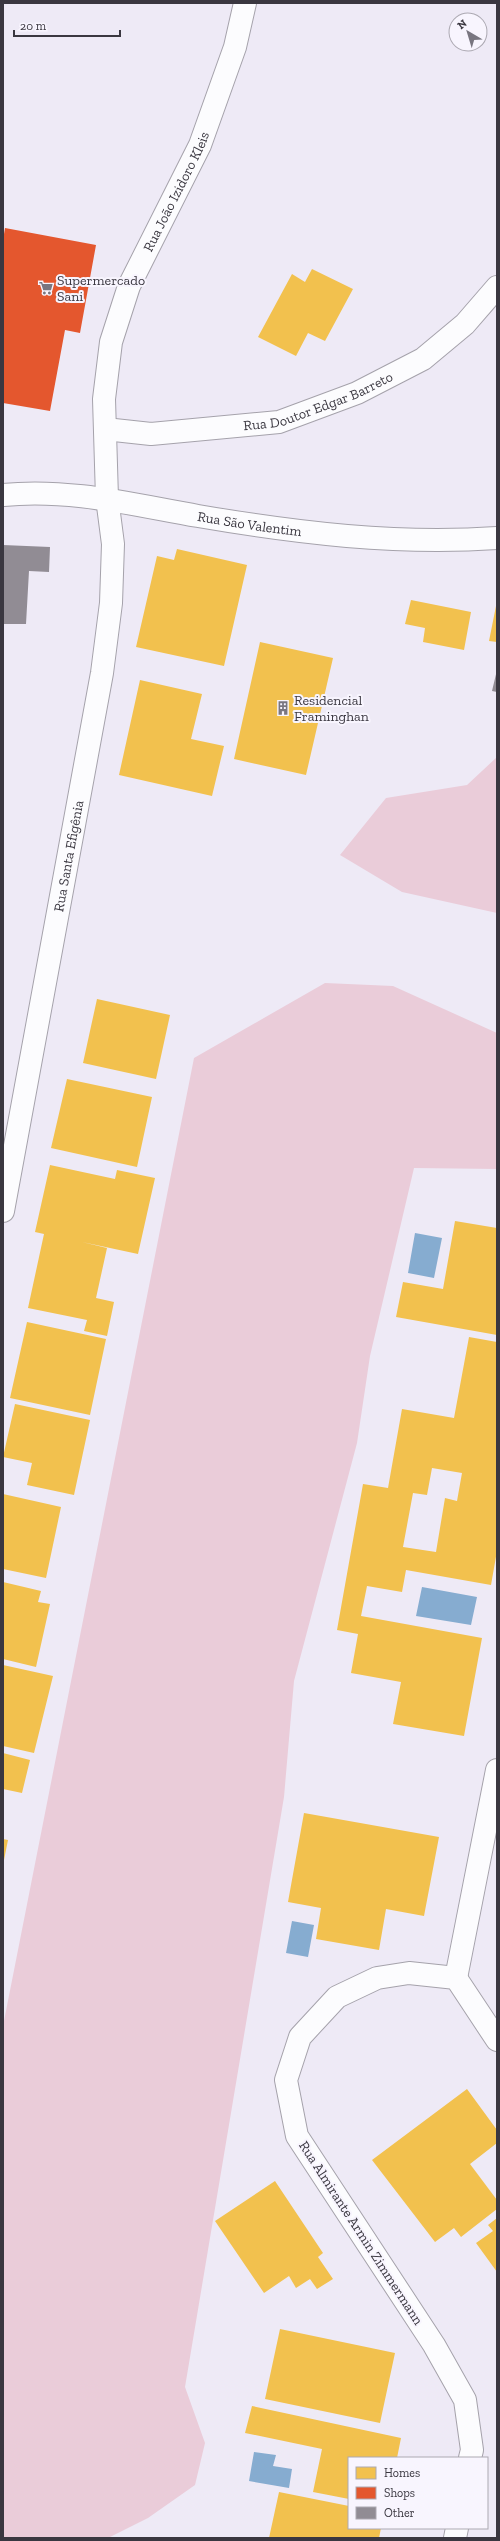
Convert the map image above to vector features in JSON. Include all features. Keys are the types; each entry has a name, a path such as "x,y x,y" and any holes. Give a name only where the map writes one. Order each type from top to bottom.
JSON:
{"street":[{"name":"Rua João Izidoro Kleis","path":"107,498 104,399 112,342 129,286 200,145 235,48 245,3"},
{"name":"Rua Doutor Edgar Barreto","path":"105,429 151,434 279,422 357,393 423,359 465,324 497,286"},
{"name":"Rua São Valentim","path":"3,495 26,492 107,498 198,516 333,536 447,542 497,538"},
{"name":"Rua Santa Efigênia","path":"3,1211 102,673 111,603 113,544 107,498"},
{"path":"497,1770 456,1978 497,2040"},
{"name":"Rua Almirante Armin Zimmermann","path":"456,1978 409,1973 377,1978 337,1997 300,2037 286,2080 297,2136 434,2345 466,2400 472,2450 470,2457"}],"shaded area":[{"path":"497,757 497,913 402,892 340,855 386,798 467,785"},
{"path":"325,983 393,986 497,1033 497,1169 414,1168 370,1356 357,1443 294,1681 284,1797 185,2387 205,2443 195,2485 148,2518 108,2538 3,2538 3,2026 194,1058"}],"water":[{"path":"415,1233 442,1238 434,1278 408,1273"},
{"path":"422,1587 477,1597 471,1625 416,1616"},
{"path":"292,1921 314,1925 308,1957 286,1953"},
{"path":"254,2452 276,2455 273,2466 292,2469 289,2488 249,2481"}],"building: Homes":[{"path":"312,269 353,289 325,341 308,333 296,356 258,337 292,274 305,282"},
{"path":"177,549 247,565 224,666 136,647 157,556 174,560"},
{"path":"411,600 471,612 464,650 423,642 425,628 405,624"},
{"path":"497,606 497,642 489,641"},
{"name":"Residencial Framinghan","path":"260,642 333,658 306,775 234,759"},
{"path":"140,680 202,694 191,739 224,746 212,796 119,775"},
{"path":"97,999 170,1015 156,1079 83,1063"},
{"path":"67,1079 152,1097 137,1167 51,1148"},
{"path":"50,1165 115,1179 117,1170 155,1178 138,1254 82,1242 107,1248 96,1298 114,1302 107,1336 84,1331 87,1320 28,1308 44,1234 35,1232"},
{"path":"455,1221 497,1228 497,1335 396,1317 403,1282 443,1289"},
{"path":"27,1322 106,1339 90,1415 10,1398"},
{"path":"469,1337 497,1342 497,1551 491,1585 406,1570 402,1592 367,1586 361,1616 482,1638 464,1736 393,1724 401,1682 351,1673 358,1634 337,1630 363,1484 388,1488 402,1409 454,1418","holes":["432,1468 462,1473 457,1501 445,1498 436,1552 403,1547 413,1493 427,1495"]},
{"path":"15,1404 90,1420 74,1495 27,1485 32,1463 3,1457"},
{"path":"3,1494 61,1507 46,1578 3,1569"},
{"path":"3,1582 41,1591 38,1602 50,1604 36,1667 3,1659"},
{"path":"3,1665 53,1676 34,1753 3,1746"},
{"path":"3,1753 30,1760 22,1793 3,1789"},
{"path":"304,1813 439,1837 424,1916 386,1909 379,1950 316,1939 321,1908 288,1902"},
{"path":"3,1839 8,1840 4,1860 3,1860"},
{"path":"467,2089 497,2130 497,2143 470,2164 497,2200 497,2209 461,2237 454,2228 435,2242 372,2160"},
{"path":"275,2181 323,2253 318,2257 333,2279 317,2289 310,2279 296,2288 289,2276 264,2293 215,2221"},
{"path":"497,2218 497,2272 476,2243 493,2231 488,2225"},
{"path":"280,2329 395,2353 380,2423 265,2399"},
{"path":"252,2406 401,2438 397,2457 348,2457 348,2499 313,2492 322,2449 245,2433"},
{"path":"279,2492 348,2506 348,2529 381,2529 379,2538 269,2538"}],"building: Shops":[{"name":"Supermercado Sani","path":"5,228 96,245 80,333 65,330 50,411 3,403 3,240"}],"building: Other":[{"path":"3,545 50,547 49,572 29,571 26,624 3,624"},
{"path":"497,670 497,692 492,691"}],"place":[{"name":"Supermercado Sani","path":"46,288"},
{"name":"Residencial Framinghan","path":"283,708"}]}
